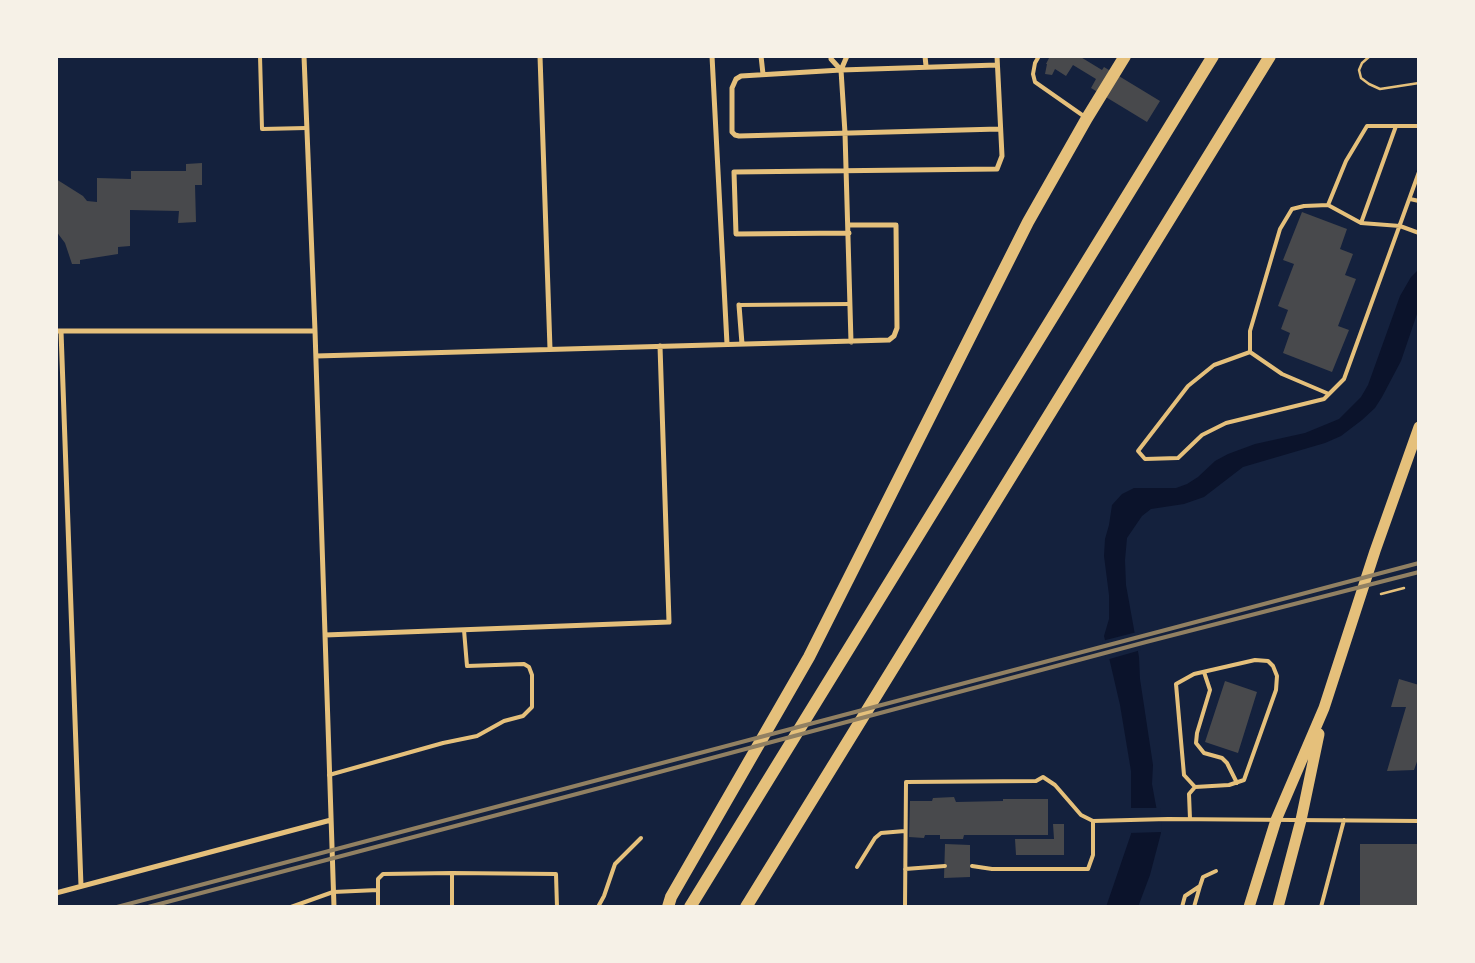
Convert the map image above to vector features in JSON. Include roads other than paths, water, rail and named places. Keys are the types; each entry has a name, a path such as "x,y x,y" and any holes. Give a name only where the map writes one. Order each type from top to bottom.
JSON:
{"highway":[{"path":"668,907 671,897 709,829 809,656 1028,222 1087,118 1125,56"},
{"path":"690,907 1213,56"},
{"path":"746,907 1270,56"}],"main road":[{"path":"1249,907 1276,820 1324,708 1375,550 1419,427"},
{"path":"1278,907 1302,820 1324,708"}],"street":[{"path":"304,56 334,907"},
{"path":"540,56 550,349"},
{"path":"712,56 727,344"},
{"path":"761,56 763,74"},
{"path":"830,56 841,70"},
{"path":"847,56 841,70 847,172 851,342"},
{"path":"925,56 926,66"},
{"path":"849,233 736,234 734,172 997,169 1002,156 997,56"},
{"path":"997,65 926,66 741,76 736,79 732,88 732,132 735,135 845,134 1000,129"},
{"path":"316,356 889,340 896,333 896,225 848,225"},
{"path":"739,305 742,344"},
{"path":"82,886 59,331 315,331"},
{"path":"325,635 670,622 660,346"},
{"path":"56,893 331,820"}],"lane":[{"path":"260,56 262,128 306,128"},
{"path":"1039,56 1034,63 1033,74 1035,82 1087,118"},
{"path":"1328,205 1346,160 1367,126 1419,126"},
{"path":"1361,223 1396,126"},
{"path":"1250,352 1214,365 1188,386 1138,451 1145,459 1178,458 1202,435 1226,423 1324,399 1344,380 1419,172"},
{"path":"1410,199 1419,201"},
{"path":"1250,352 1250,330 1280,229 1292,209 1304,206 1328,205 1361,223 1400,226 1419,234"},
{"path":"739,305 850,304"},
{"path":"1250,352 1282,374 1330,394"},
{"path":"329,775 442,743 477,736 504,721 523,716 532,707 532,675 529,667 524,664 468,666 464,630"},
{"path":"1255,660 1264,660 1274,666 1277,676 1276,690 1244,780 1229,785 1195,787 1184,775 1176,684 1194,674 1255,660"},
{"path":"1204,672 1210,690 1197,733 1196,743 1204,753 1222,758 1227,763 1237,783"},
{"path":"905,907 906,782 1036,781 1043,777 1055,785 1081,815 1093,821 1419,821"},
{"path":"1190,820 1190,794 1195,787"},
{"path":"1321,907 1344,820"},
{"path":"972,866 992,869 1088,869 1093,855 1093,821"},
{"path":"856,867 875,838 881,833 905,831"},
{"path":"598,907 604,896 615,864 641,838"},
{"path":"905,869 944,866"},
{"path":"1194,907 1203,876 1216,871"},
{"path":"378,907 378,880 383,874 556,874 557,907"},
{"path":"452,874 452,907"},
{"path":"1182,907 1185,896 1200,886"},
{"path":"291,907 333,892 378,890"}],"water":[{"path":"1419,271 1418,311 1401,361 1375,408 1362,420 1341,436 1325,443 1243,467 1204,497 1184,504 1151,509 1142,516 1127,538 1125,560 1126,585 1139,657 1140,679 1153,765 1152,784 1161,833 1150,875 1138,907 1106,907 1131,834 1131,771 1120,705 1104,636 1109,619 1109,595 1104,556 1105,539 1112,505 1122,494 1134,488 1176,488 1198,477 1215,461 1228,454 1255,444 1305,433 1339,419 1361,397 1368,385 1400,296 1411,277"}],"railway":[{"path":"117,907 1419,563"},
{"path":"148,907 1146,642 1419,572"}]}
